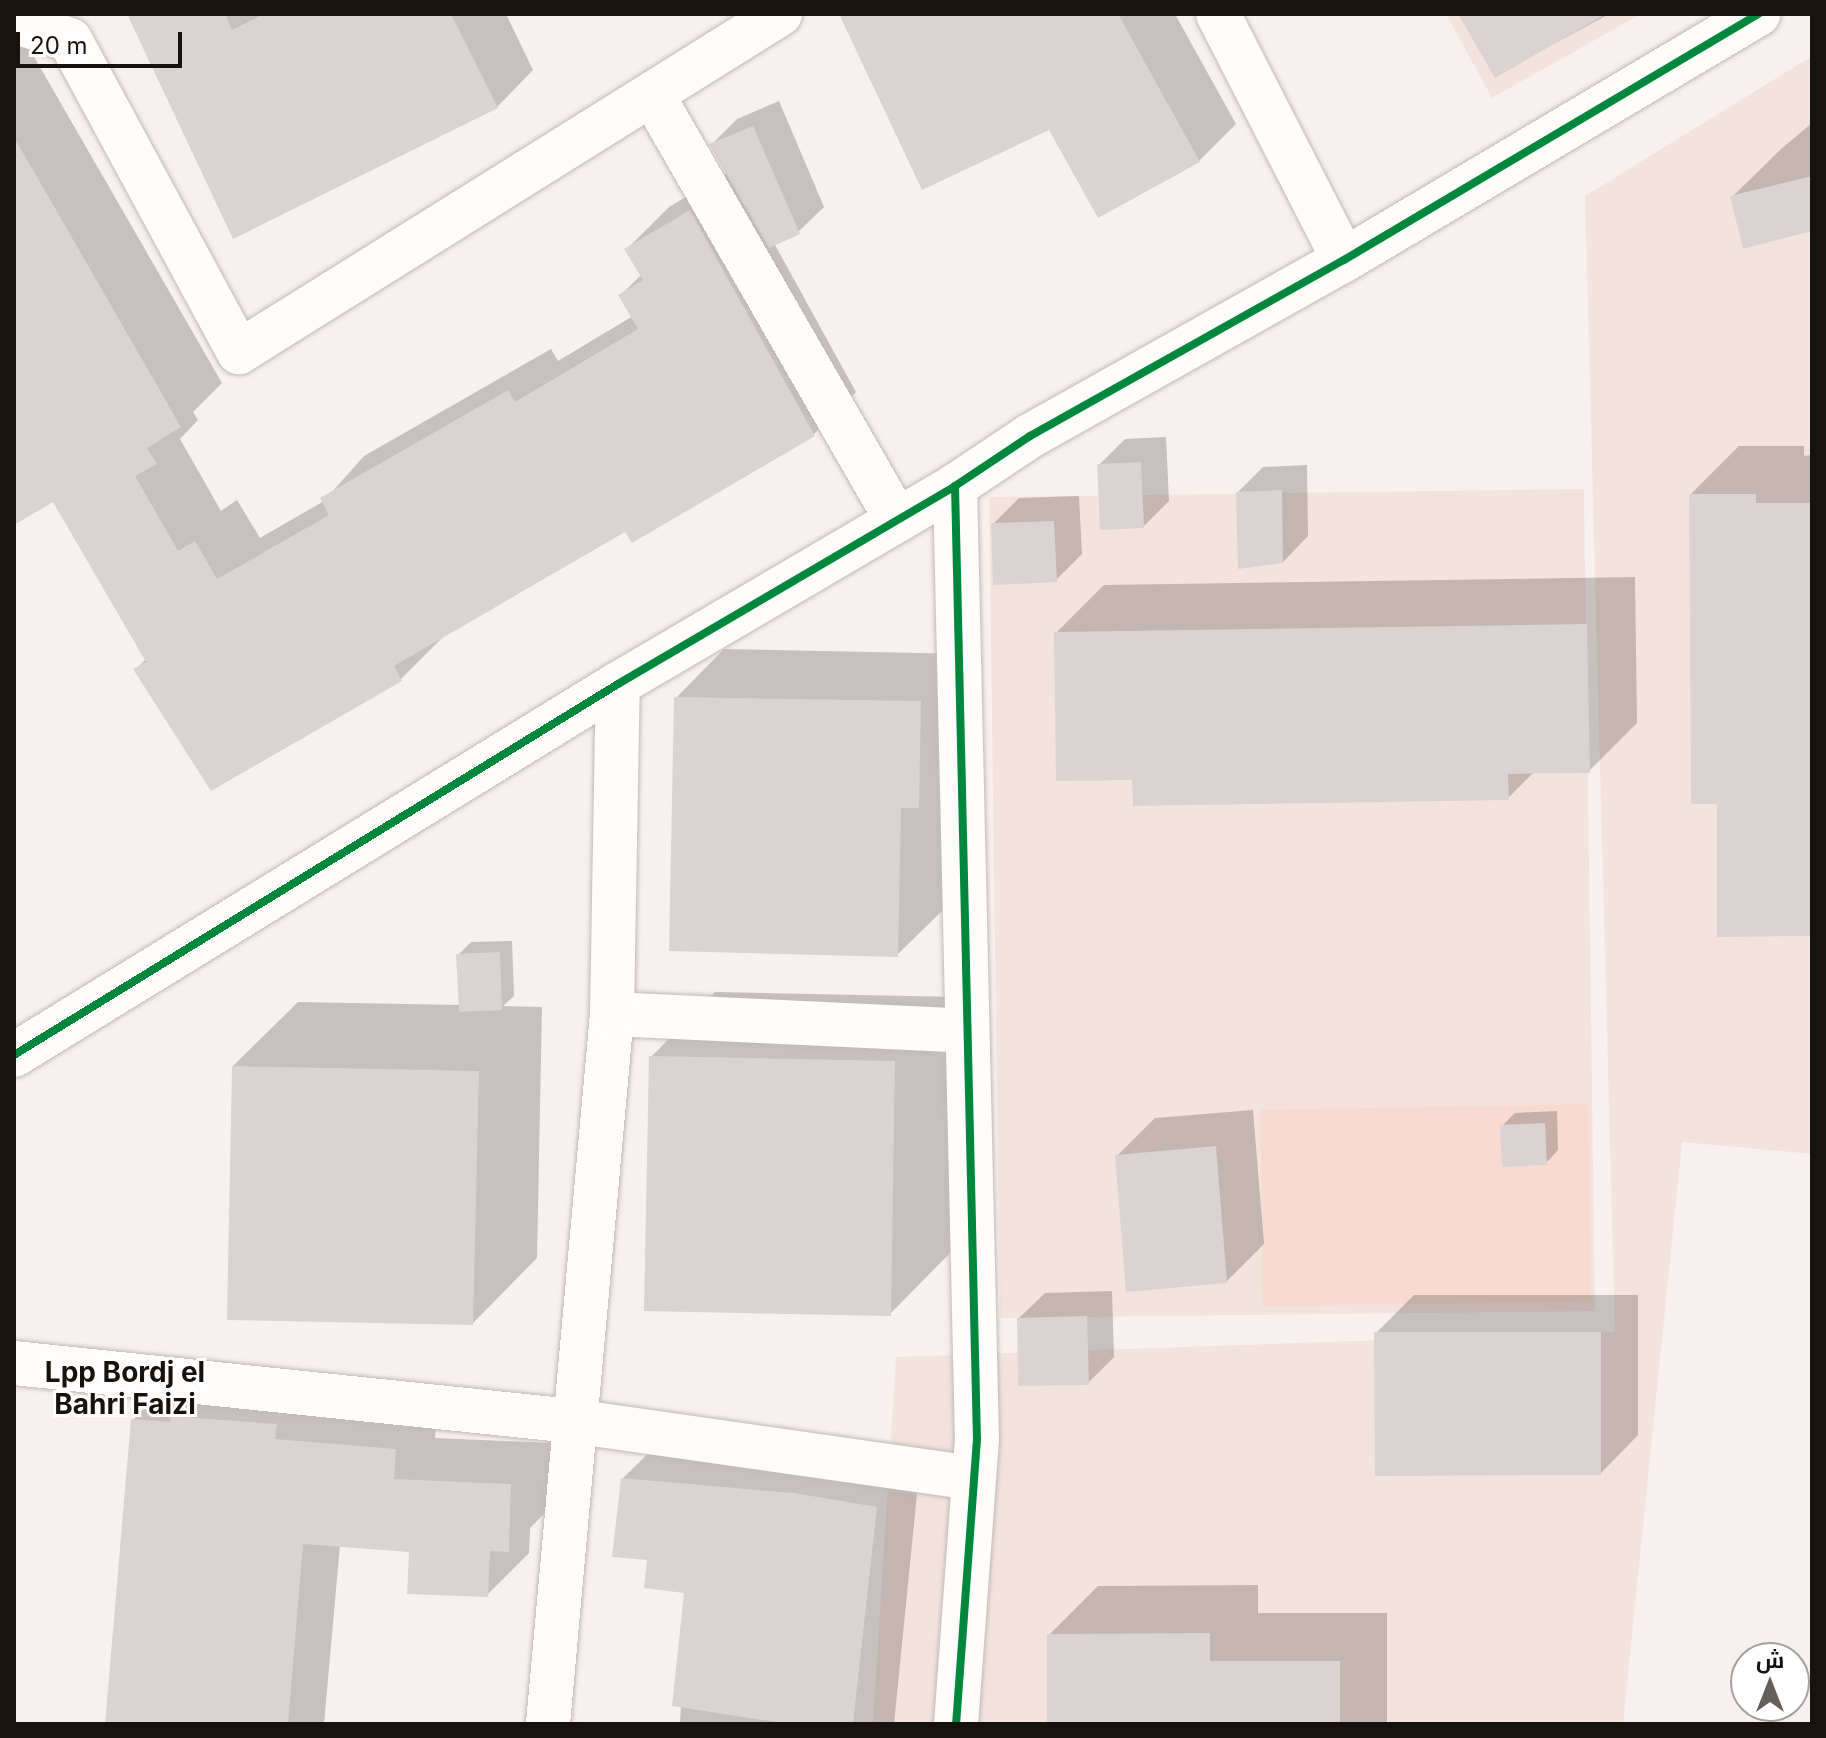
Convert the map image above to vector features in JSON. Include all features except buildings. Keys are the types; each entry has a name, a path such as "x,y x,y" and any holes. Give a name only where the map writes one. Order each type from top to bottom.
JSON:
{"street":[{"path":"14,21 70,40 239,352 780,14"},
{"path":"1218,14 1344,260"},
{"path":"14,1055 618,684 955,486 1030,436 1344,260 1759,14"},
{"path":"653,96 896,519"},
{"path":"955,486 974,1478 956,1724"},
{"path":"548,1724 572,1421 612,1014 618,684"},
{"path":"612,1014 967,1031"},
{"path":"14,1363 572,1421 974,1478"}],"shaded area":[{"path":"1446,14 1641,14 1492,98"},
{"path":"1812,56 1812,1154 1682,1142 1623,1724 873,1724 896,1357 1615,1332 1585,196"},
{"path":"1584,489 1595,1311 1000,1318 989,497"},
{"path":"1588,1104 1591,1301 1263,1306 1260,1110"}],"cycle path":[{"path":"14,1055 618,684 955,486 1030,436 1344,260 1759,14"},
{"path":"955,486 977,1439 956,1724"}],"district":[{"name":"Lpp Bordj el Bahri Faizi","path":"125,1388"}]}
